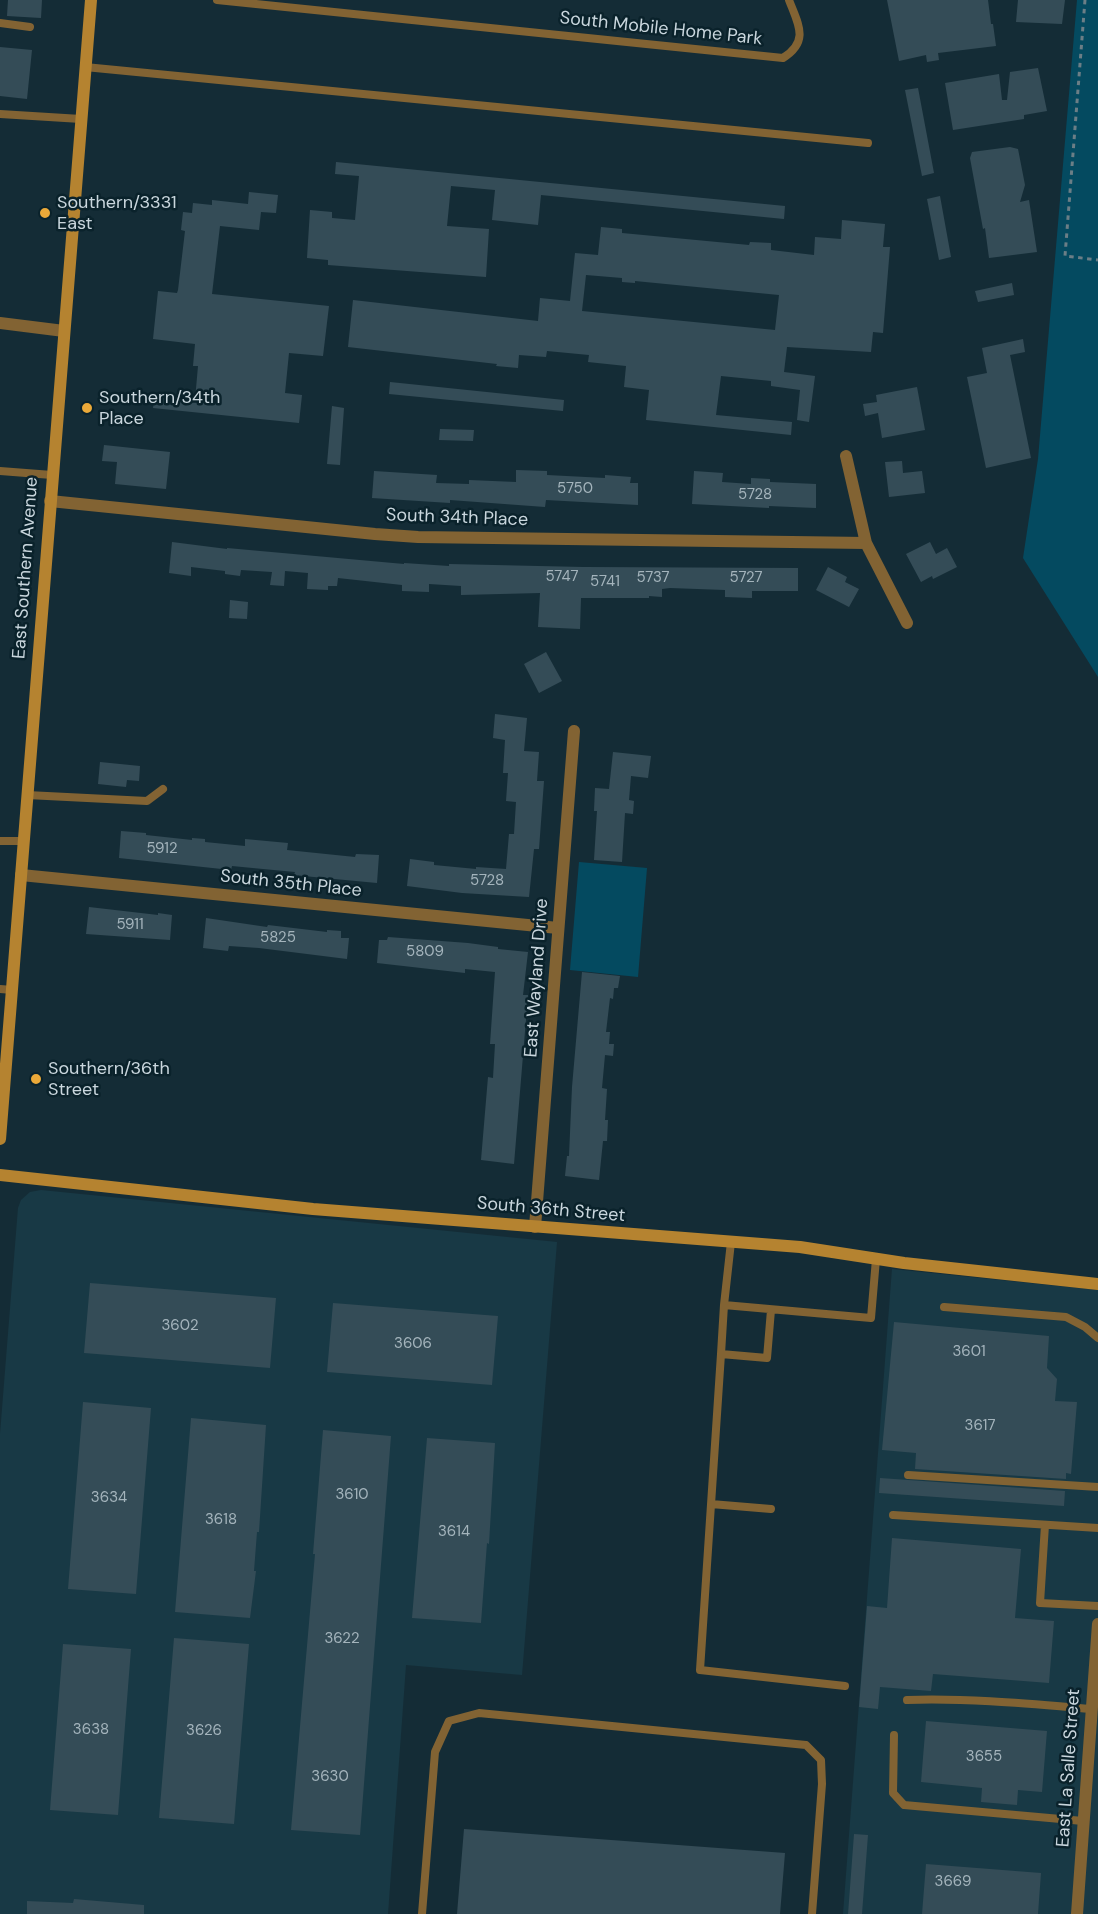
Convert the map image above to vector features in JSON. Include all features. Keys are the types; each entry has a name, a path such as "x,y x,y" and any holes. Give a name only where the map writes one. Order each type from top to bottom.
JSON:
{"main road":[{"name":"East Southern Avenue","path":"0,1139 6,989 21,875 91,0"},
{"name":"South 36th Street","path":"0,1175 313,1209 800,1247 876,1259 1098,1284"}],"street":[{"path":"0,324 64,331"},
{"path":"846,456 866,543 907,623"},
{"name":"South 34th Place","path":"50,501 418,537 866,543"},
{"name":"East Wayland Drive","path":"535,1227 574,731"},
{"name":"South 35th Place","path":"21,875 558,928"},
{"name":"East La Salle Street","path":"1077,1914 1083,1821 1094,1731 1098,1624"}],"lane":[{"name":"South Mobile Home Park","path":"217,0 783,58 794,51 800,43 801,33 789,0"},
{"path":"0,23 30,27"},
{"path":"85,67 868,143"},
{"path":"0,114 81,119"},
{"path":"0,471 52,474"},
{"path":"27,795 147,801 164,789"},
{"path":"0,841 23,841"},
{"path":"730,1242 700,1670 844,1686"},
{"path":"724,1305 871,1318 876,1259"},
{"path":"944,1307 1066,1317 1085,1327 1098,1338"},
{"path":"721,1354 767,1358 771,1310"},
{"path":"908,1475 1098,1487"},
{"path":"711,1504 771,1509"},
{"path":"894,1515 1098,1528"},
{"path":"1046,1525 1040,1603 1098,1606"},
{"path":"907,1700 1094,1701"},
{"path":"422,1914 435,1752 449,1721 478,1713 806,1745 821,1760 822,1784 812,1914"},
{"path":"894,1735 893,1793 904,1805 1083,1821"}],"path":[{"path":"1085,0 1065,256 1098,260"}],"shaded area":[{"path":"1077,0 1098,0 1098,677 1023,558 1038,459"},
{"path":"579,862 647,868 638,977 570,970"},
{"path":"41,1190 557,1242 522,1675 406,1665 388,1914 0,1914 0,1434 18,1208 21,1200 30,1192"},
{"path":"892,1269 1098,1290 1098,1914 843,1914"}],"building":[{"path":"8,0 42,0 41,18 7,16"},
{"path":"887,0 988,0 996,46 938,53 939,60 927,62 926,55 899,61"},
{"path":"1018,0 1065,0 1062,24 1016,22"},
{"path":"0,47 32,50 27,99 0,96"},
{"path":"1038,68 1047,111 1024,115 1024,119 953,130 945,83 999,74 1002,100 1007,100 1010,72"},
{"path":"918,88 934,173 922,176 905,90"},
{"path":"1010,147 1018,149 1025,185 1020,202 1029,200 1037,252 989,258 970,158 972,152"},
{"path":"336,162 785,206 784,219 541,195 538,225 492,220 495,190 451,186 447,226 489,229 486,277 328,265 328,260 307,258 310,210 332,212 332,218 355,220 359,176 335,174"},
{"path":"249,192 278,195 276,213 261,212 259,230 220,226 212,294 329,306 323,356 289,353 285,393 302,395 299,423 153,408 155,396 195,400 198,366 193,366 195,344 153,339 158,291 177,293 178,290 185,231 181,230 183,212 192,213 193,203 212,205 212,200 248,204"},
{"path":"940,196 951,257 939,260 927,199"},
{"path":"842,220 885,224 883,247 890,247 883,333 873,332 871,352 787,347 784,372 815,376 809,422 797,420 800,390 771,386 771,381 721,376 716,415 792,422 791,435 646,420 649,390 624,387 626,366 588,362 589,355 547,351 546,357 519,355 518,368 348,347 353,300 538,321 540,298 570,301 575,253 598,255 601,227 622,229 622,233 749,245 750,242 771,243 771,250 814,255 815,237 841,239","holes":["586,275 622,278 622,282 635,283 635,281 779,295 775,330 582,311"]},
{"path":"1012,283 1014,295 978,302 975,291"},
{"path":"1023,339 1025,352 1010,355 1031,458 986,468 967,377 987,373 982,348"},
{"path":"390,382 564,400 563,411 389,394"},
{"path":"917,387 925,430 882,438 878,413 865,416 863,404 877,402 876,395"},
{"path":"332,406 344,408 340,465 327,464"},
{"path":"440,429 474,430 473,441 439,440"},
{"path":"104,445 170,452 166,489 115,484 117,462 102,461"},
{"path":"902,461 903,473 922,471 925,493 889,497 885,462"},
{"path":"516,470 547,471 547,475 631,477 630,483 638,483 638,505 546,500 545,507 450,500 450,503 372,498 374,471 437,475 436,483 469,484 469,480 516,482"},
{"path":"694,471 723,473 722,482 751,484 751,478 770,479 770,482 816,484 816,508 692,504"},
{"path":"172,542 227,549 449,566 449,564 798,568 798,591 752,591 752,598 725,597 725,590 670,588 662,589 662,597 581,598 580,629 538,627 540,593 461,595 461,586 429,584 429,592 402,591 402,585 338,578 337,586 328,586 328,590 307,589 308,573 285,571 284,586 270,585 272,572 241,570 240,576 225,574 225,571 191,567 191,576 169,573"},
{"path":"930,542 936,554 947,548 957,567 933,579 932,576 921,582 906,554"},
{"path":"828,567 847,577 845,582 859,589 849,607 816,590"},
{"path":"230,600 248,602 247,619 229,618"},
{"path":"546,652 562,681 539,693 524,664"},
{"path":"495,714 527,718 524,751 539,752 537,781 544,781 539,849 534,849 529,897 462,893 407,886 410,859 434,862 434,865 506,869 509,834 514,834 516,802 506,801 508,773 503,773 505,740 493,738"},
{"path":"613,752 651,756 648,778 631,776 629,800 634,801 633,814 625,813 622,862 594,860 597,811 594,811 595,788 609,789"},
{"path":"100,762 140,766 139,781 127,780 126,787 98,784"},
{"path":"121,831 192,840 192,838 205,839 205,842 245,846 245,839 288,843 287,850 355,857 356,854 379,855 377,883 294,875 295,872 232,866 231,870 119,858"},
{"path":"89,907 172,915 170,940 86,934"},
{"path":"206,918 267,927 268,925 327,932 327,930 341,931 341,938 349,938 347,959 259,948 229,946 228,951 203,948"},
{"path":"388,937 468,943 528,952 523,995 528,995 514,1164 481,1160 488,1077 493,1078 495,1044 490,1044 495,972 465,969 465,973 377,963 379,940 387,940"},
{"path":"582,972 620,976 618,988 614,988 613,999 610,998 606,1032 610,1032 609,1044 614,1044 613,1056 605,1055 602,1088 607,1089 605,1120 608,1120 607,1141 603,1141 599,1180 565,1176 567,1156 569,1156 572,1087"},
{"path":"90,1283 276,1298 270,1368 84,1353"},
{"path":"333,1303 498,1316 492,1385 327,1372"},
{"path":"894,1322 1049,1336 1047,1368 1057,1379 1055,1401 1077,1402 1071,1474 1066,1473 1066,1479 915,1469 916,1453 882,1450"},
{"path":"83,1402 151,1408 136,1594 68,1589"},
{"path":"191,1418 266,1425 254,1571 256,1571 250,1618 175,1612"},
{"path":"323,1430 391,1436 360,1835 291,1830 315,1554 313,1554"},
{"path":"427,1438 495,1443 489,1544 487,1543 481,1623 412,1618"},
{"path":"880,1478 1065,1491 1064,1506 879,1493"},
{"path":"892,1538 1021,1549 1015,1618 1054,1621 1049,1683 933,1674 931,1691 880,1687 878,1709 859,1707 867,1606 887,1608"},
{"path":"174,1638 249,1644 234,1824 159,1818"},
{"path":"63,1644 131,1649 118,1815 50,1810"},
{"path":"926,1721 1047,1731 1042,1792 1018,1790 1017,1805 981,1802 982,1788 921,1782"},
{"path":"464,1829 785,1853 780,1914 457,1914"},
{"path":"854,1834 868,1835 862,1914 848,1914"},
{"path":"926,1864 1041,1873 1038,1914 922,1914"},
{"path":"74,1899 144,1905 144,1914 27,1914 27,1901 73,1903"}],"place":[{"name":"Southern/3331 East","path":"45,213"},
{"name":"Southern/34th Place","path":"87,408"},
{"name":"Southern/36th Street","path":"36,1079"}]}
